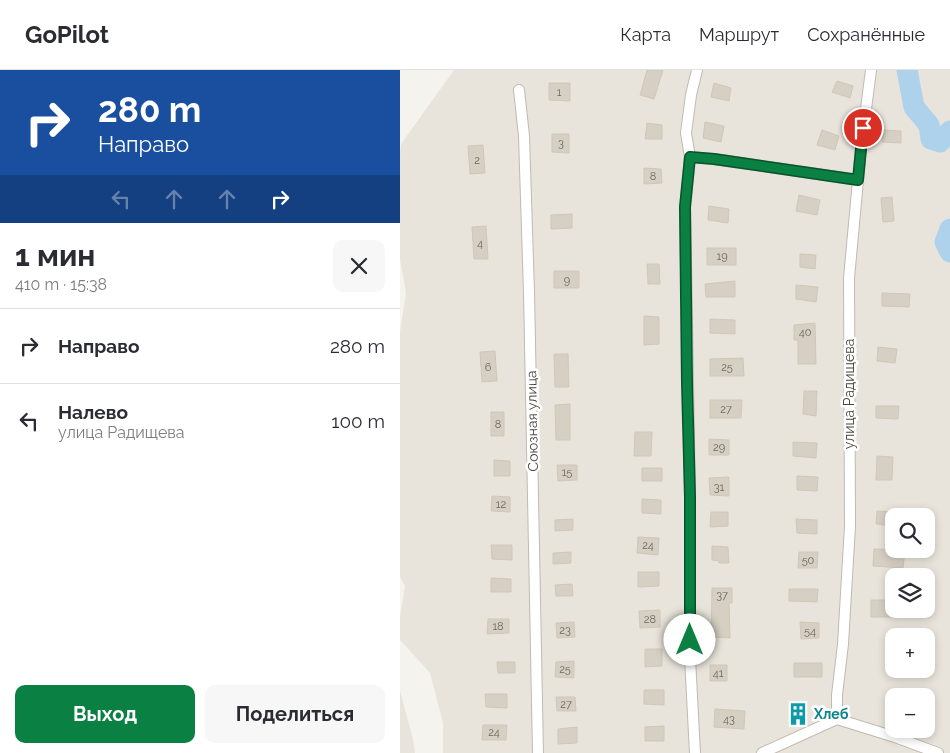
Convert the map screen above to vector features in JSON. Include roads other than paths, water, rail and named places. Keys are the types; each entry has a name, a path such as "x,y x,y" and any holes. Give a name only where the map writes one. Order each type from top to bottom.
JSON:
{"street":[{"path":"695,753 690,658 690,497 685,207 690,157 686,133 691,95 697,70"},
{"name":"улица Радищева","path":"837,720 850,526 849,278 871,70"},
{"name":"Союзная улица","path":"520,90 524,136 529,292 538,753"},
{"path":"690,157 858,180"},
{"path":"762,753 837,720 938,753"}],"waterway":[{"path":"907,70 914,107 929,125 931,139 940,142 950,131"},
{"path":"950,229 945,242 950,252"}],"place":[{"name":"Хлеб","path":"798,714"}]}
